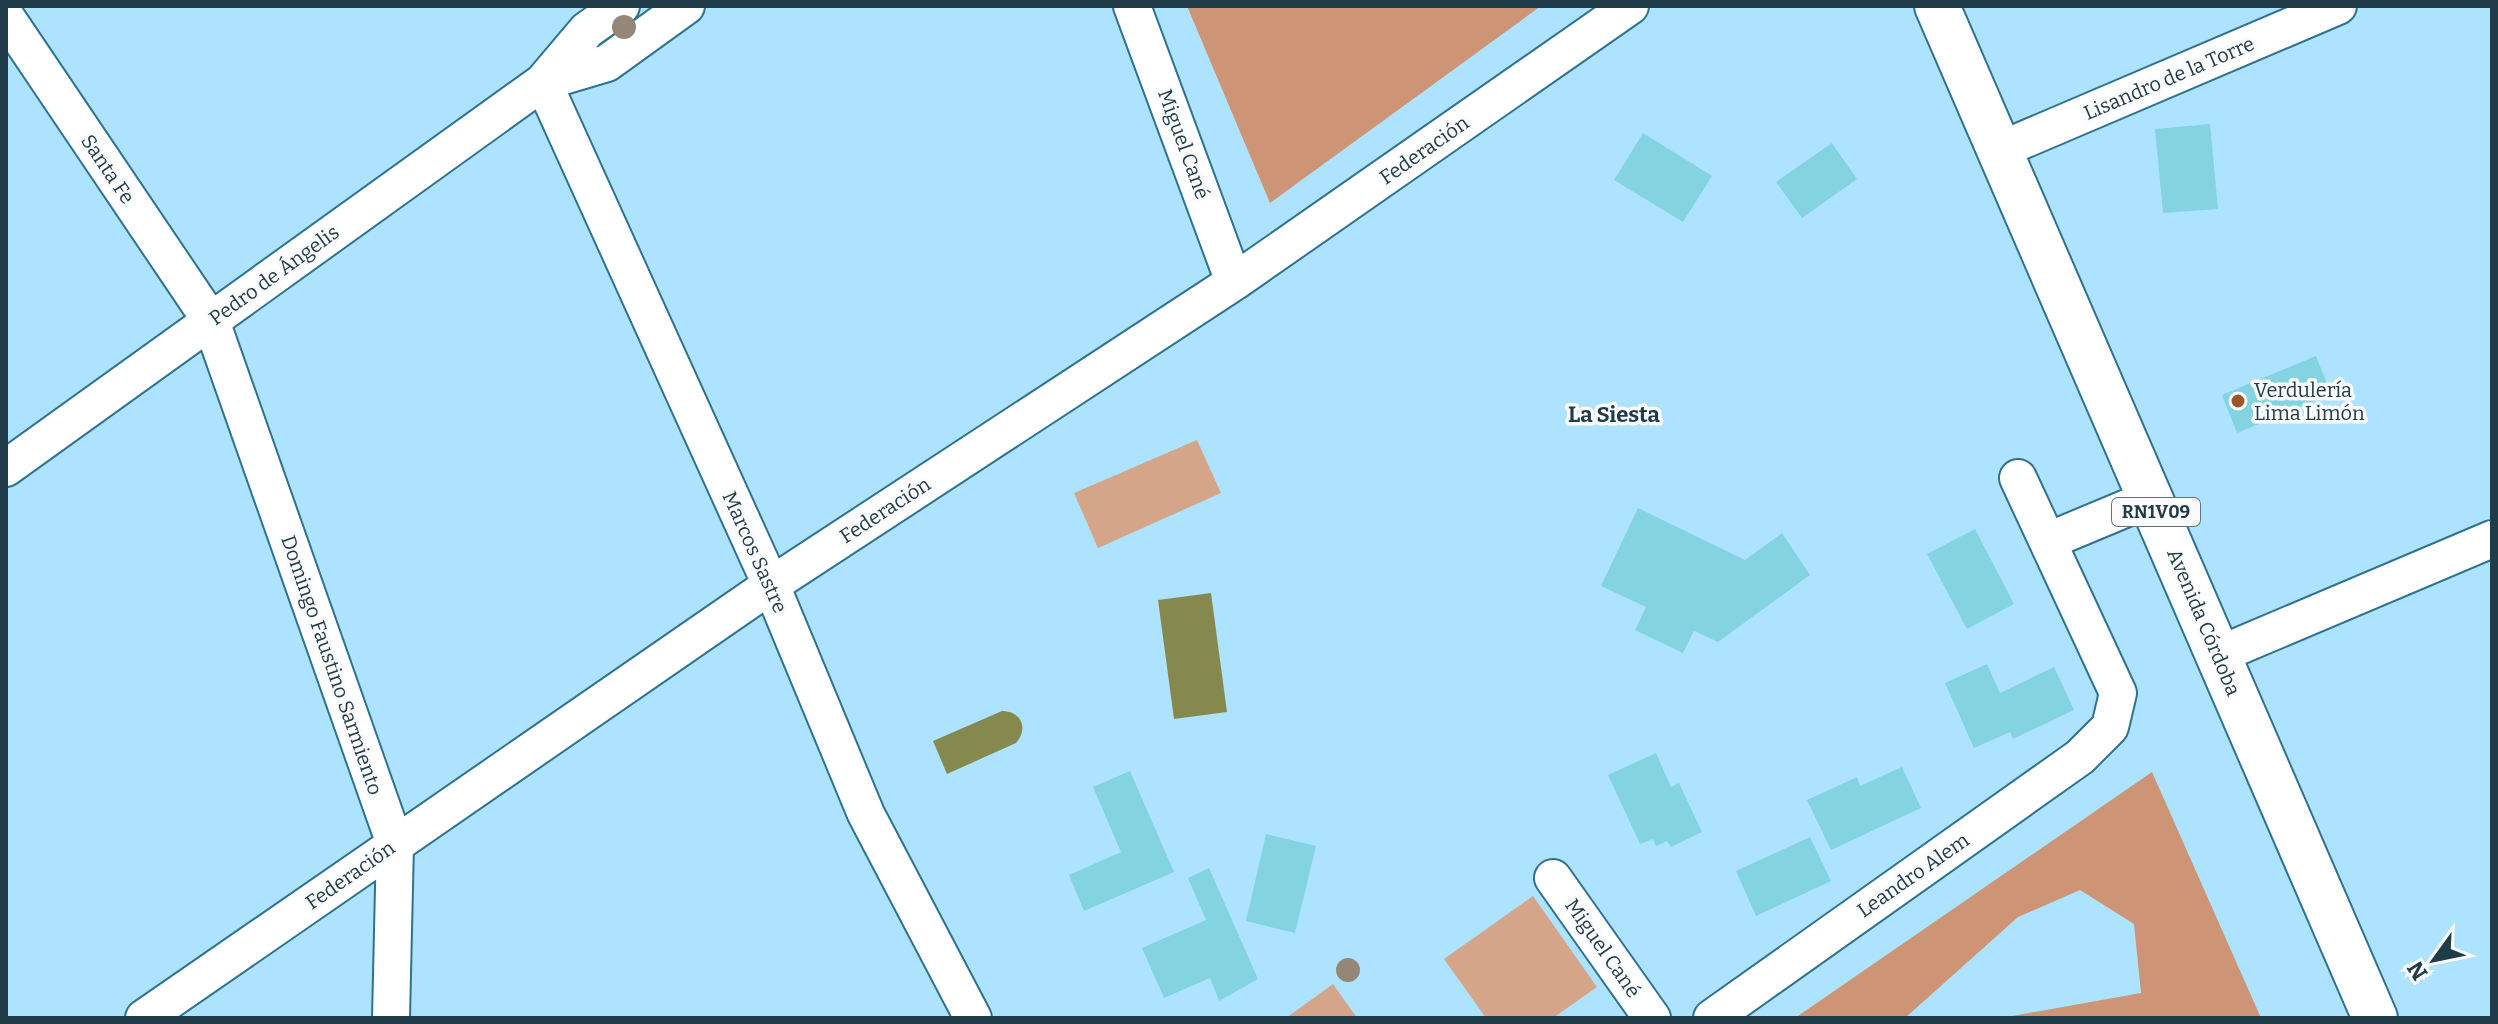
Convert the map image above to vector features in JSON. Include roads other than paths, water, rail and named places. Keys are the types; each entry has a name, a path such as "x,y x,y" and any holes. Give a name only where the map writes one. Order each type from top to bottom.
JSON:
{"main road":[{"name":"Avenida Córdoba","path":"1937,6 2375,1018"}],"street":[{"name":"Pedro de Ángelis","path":"6,468 543,82 587,30 621,6"},
{"name":"Pedro de Ángelis","path":"543,82 607,63 686,6"},
{"name":"Miguel Cané","path":"1132,6 1234,282"},
{"name":"Federación","path":"144,1018 771,585 1234,282 1630,6"},
{"name":"Lisandro de la Torre","path":"2000,150 2338,6"},
{"name":"Santa Fe","path":"6,17 211,321"},
{"name":"Marcos Sastre","path":"543,82 771,585 866,814 973,1018"},
{"name":"Domingo Faustino Sarmiento","path":"211,321 395,844 391,1018"},
{"path":"2018,478 2048,541 2151,498"},
{"path":"2218,655 2492,539"},
{"name":"Leandro Alem","path":"1712,1018 2080,757 2110,727 2118,693 2048,541"},
{"name":"Miguel Cané","path":"1553,878 1652,1018"}],"place":[{"name":"Verdulería Lima Limón","path":"2238,401"}],"district":[{"name":"La Siesta","path":"1614,414"}]}
